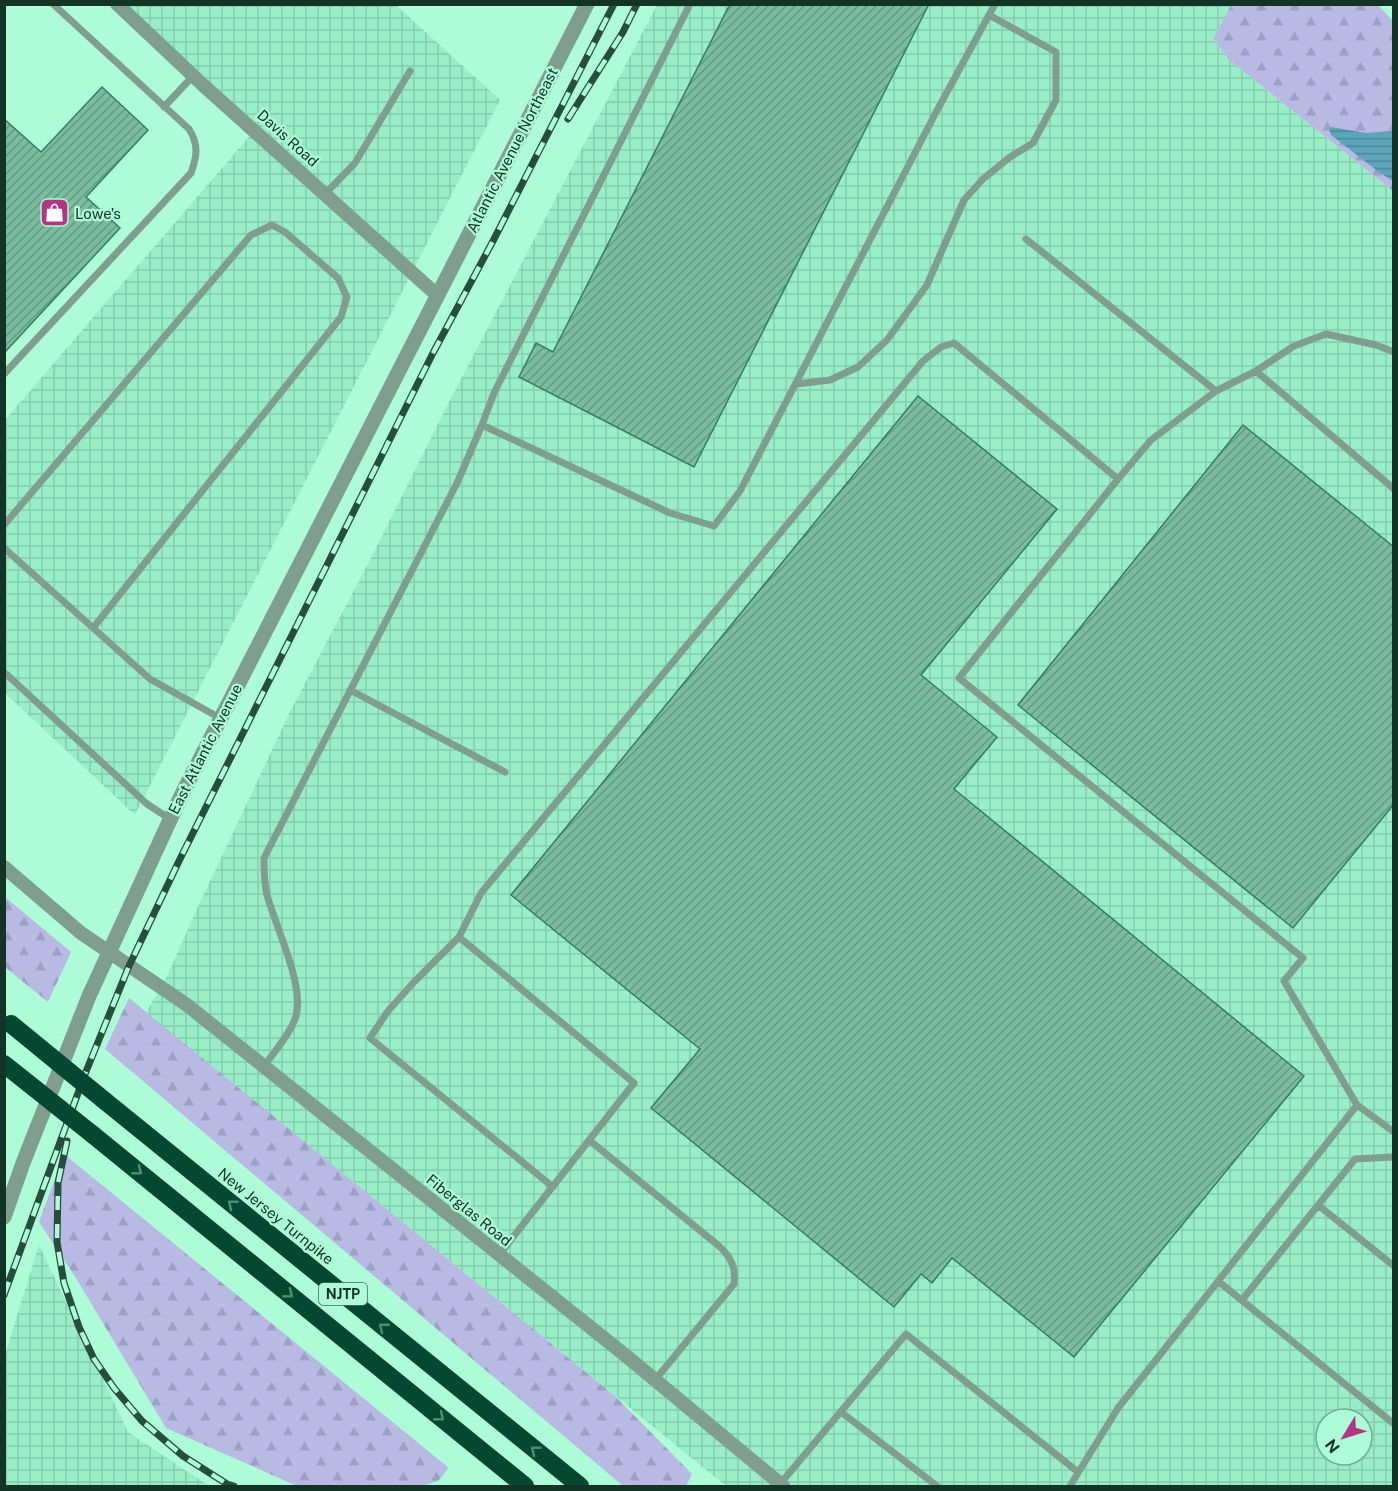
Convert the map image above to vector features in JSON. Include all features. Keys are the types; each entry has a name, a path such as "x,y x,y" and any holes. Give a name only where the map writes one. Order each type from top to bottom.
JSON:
{"highway":[{"name":"New Jersey Turnpike","path":"8,1022 580,1486"},
{"name":"NJTP","path":"4,1064 525,1486"}],"street":[{"name":"Davis Road","path":"117,4 193,76 437,295"},
{"name":"Atlantic Avenue Northeast","path":"437,295 587,4"},
{"name":"East Atlantic Avenue","path":"4,1217 85,1007 170,819 437,295"},
{"name":"Fiberglas Road","path":"4,867 81,933 187,1005 264,1066 782,1485"}],"lane":[{"path":"4,374 191,173 196,159 196,140 189,129 53,4"},
{"path":"264,1066 296,1015 298,996 267,894 264,858 457,483 494,393 690,4"},
{"path":"482,425 670,513 714,526 741,491 934,116 995,4"},
{"path":"796,384 830,380 858,367 886,340 927,285 964,200 983,179 1010,157 1033,143 1056,100 1056,52 989,15"},
{"path":"325,194 355,163 410,71"},
{"path":"164,106 193,76"},
{"path":"4,525 251,235 272,225 285,232 338,278 347,297 341,317 93,628"},
{"path":"1026,239 1216,391"},
{"path":"1394,352 1376,345 1326,334 1294,346 1256,371 1216,391 1151,440 959,678 1303,958 1284,981 1357,1105 1394,1132"},
{"path":"553,1187 370,1038 388,1011 459,937 481,893 923,361 941,347 954,344 1118,479"},
{"path":"1256,371 1394,489"},
{"path":"4,548 150,679 220,718"},
{"path":"4,672 147,804 170,819"},
{"path":"350,690 505,772"},
{"path":"459,937 634,1083 499,1255"},
{"path":"1070,1486 1118,1408 1357,1105"},
{"path":"589,1140 728,1254 735,1273 734,1284 655,1380"},
{"path":"1242,1300 1355,1159 1394,1158"},
{"path":"1318,1205 1394,1266"},
{"path":"1218,1281 1394,1424"},
{"path":"782,1485 906,1334 1078,1472"},
{"path":"841,1412 937,1486"}],"shaded area":[{"path":"119,5 396,5 500,100 135,815 5,693 5,420 254,131"},
{"path":"657,5 1231,5 1213,39 1229,60 1393,191 1393,1486 726,1486 146,1013 168,974 290,712 448,404"},
{"path":"1331,127 1366,133 1393,131 1393,181 1331,135 1329,129"},
{"path":"39,1245 128,1432 209,1486 5,1486 5,1355"}],"green space":[{"path":"1231,5 1378,5 1393,21 1393,191 1229,60 1213,39"},
{"path":"5,897 71,952 48,1002 5,967"},
{"path":"129,998 615,1396 692,1474 686,1486 623,1486 105,1049"},
{"path":"64,1154 449,1468 438,1481 422,1486 297,1486 166,1428 74,1275 39,1222"}],"building":[{"path":"730,4 929,4 694,467 519,377 536,343 553,352"},
{"name":"Lowe's","path":"102,87 148,130 86,197 120,228 4,353 4,119 41,152"},
{"path":"918,396 1057,509 921,675 997,737 954,789 1304,1076 1074,1357 952,1258 932,1283 921,1274 894,1307 651,1108 700,1049 511,895"},
{"path":"1243,425 1394,547 1394,804 1293,928 1018,705"}],"railway":[{"path":"4,1295 85,1074 129,966 179,861 433,353 614,4"},
{"path":"568,119 623,32 637,4"},
{"path":"67,1141 58,1183 57,1242 64,1283 79,1327 94,1359 114,1388 142,1421 183,1456 227,1484 234,1486"}],"place":[{"name":"Lowe's","path":"54,213"}]}
